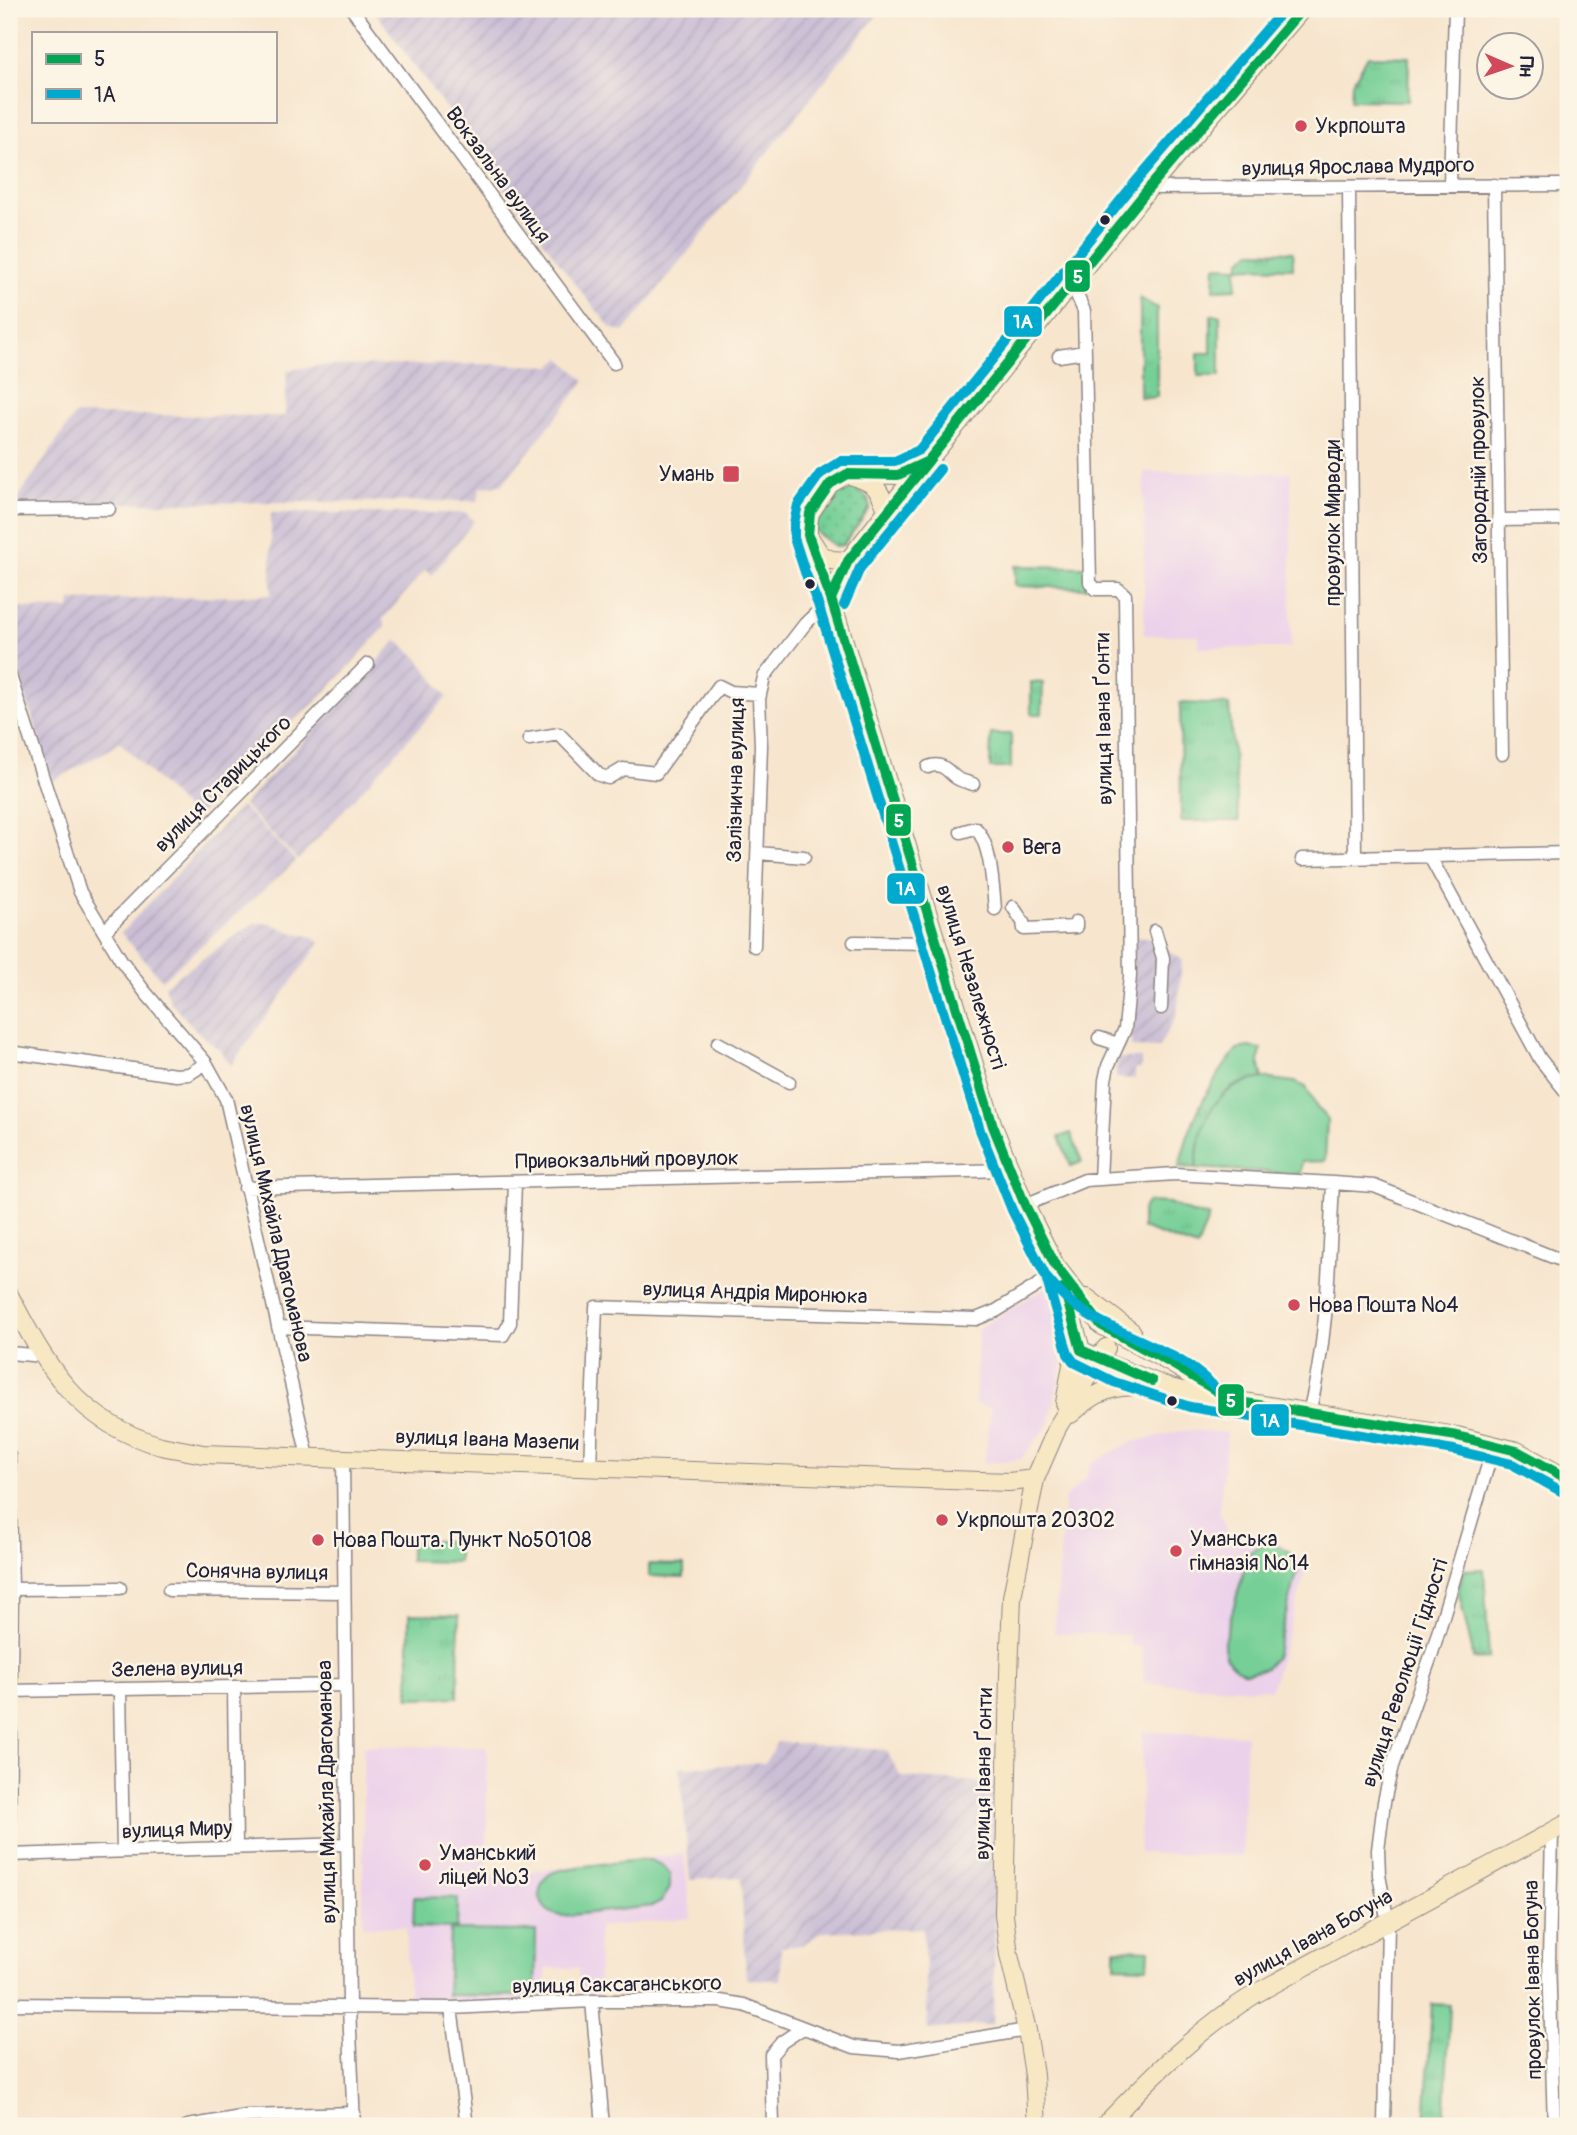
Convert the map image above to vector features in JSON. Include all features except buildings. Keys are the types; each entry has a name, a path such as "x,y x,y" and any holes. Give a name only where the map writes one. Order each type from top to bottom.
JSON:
{"main road":[{"path":"808,536 820,554 831,560 848,561 1149,188 1302,9"},
{"path":"831,599 808,536 810,513 830,484 847,474 898,475 928,461"},
{"path":"847,474 871,482 882,494 887,511"},
{"name":"Залізнична вулиця","path":"831,599 848,561"},
{"name":"вулиця Незалежності","path":"831,599 993,1126 1025,1205 1059,1272 1101,1325 1233,1401"},
{"name":"вулиця Незалежності","path":"1059,1272 1076,1338"},
{"name":"вулиця Незалежності","path":"1059,1272 1169,1362"},
{"name":"вулиця Івана Мазепи","path":"9,1295 59,1380 89,1410 118,1429 161,1446 203,1454 1009,1482 1035,1479"},
{"path":"1086,1324 1101,1325 1108,1336 1097,1354 1079,1348 1076,1338 1080,1329 1086,1324"},
{"name":"вулиця Івана Ґонти","path":"1058,1426 1072,1371 1076,1338"},
{"name":"вулиця Незалежності","path":"1097,1354 1170,1388 1233,1401 1435,1432 1494,1445 1535,1459 1568,1479"},
{"name":"вулиця Івана Ґонти","path":"1037,2126 1034,2075 1027,2030 1006,1937 1004,1855 1013,1597 1035,1479 1058,1426 1097,1354"},
{"name":"вулиця Івана Ґонти","path":"1058,1426 1085,1401 1110,1388 1170,1388"},
{"name":"вулиця Івана Богуна","path":"1104,2126 1166,2062 1223,2014 1568,1824"}],"street":[{"name":"Вокзальна вулиця","path":"352,9 614,363"},
{"path":"1450,185 1455,9"},
{"name":"Загородній провулок","path":"1494,185 1502,754"},
{"name":"вулиця Ярослава Мудрого","path":"1149,188 1568,185"},
{"name":"провулок Мирводи","path":"1349,187 1354,857"},
{"name":"вулиця Івана Ґонти","path":"1072,284 1084,311 1090,582 1095,589 1118,589 1125,595 1130,976 1125,1029 1108,1066 1105,1080 1100,1179"},
{"path":"1059,356 1084,352"},
{"path":"9,510 109,509"},
{"path":"1499,520 1568,519"},
{"name":"Залізнична вулиця","path":"754,946 761,746 759,694 764,677 805,624 831,599"},
{"name":"вулиця Старицького","path":"104,932 368,664"},
{"name":"вулиця Михайла Драгоманова","path":"9,673 80,892 145,992 206,1063 226,1099 308,1457"},
{"path":"529,739 559,734 599,775 608,778 623,769 656,773 719,686 731,692 759,694"},
{"path":"928,767 934,765 948,768 958,779 973,784"},
{"path":"961,832 975,828 981,835 989,861 995,909"},
{"path":"758,853 804,857"},
{"path":"1303,859 1568,853"},
{"path":"1430,857 1534,1048 1568,1094"},
{"path":"1013,907 1023,922 1024,929 1076,927 1076,922"},
{"path":"1156,931 1163,958 1161,1008"},
{"path":"854,942 936,943"},
{"path":"1099,1038 1118,1044"},
{"path":"718,1042 789,1082"},
{"path":"9,1052 176,1075 189,1074 206,1063"},
{"name":"Привокзальний провулок","path":"245,1188 1010,1170"},
{"path":"1025,1205 1085,1180 1175,1174 1374,1186 1568,1263"},
{"path":"278,1327 503,1335 510,1323 515,1182"},
{"path":"1309,1413 1310,1386 1326,1300 1333,1182"},
{"name":"вулиця Андрія Миронюка","path":"590,1467 596,1307 976,1319 996,1311 1059,1272"},
{"path":"9,1353 43,1356"},
{"name":"вулиця Революції Гідності","path":"1384,2126 1388,1923 1379,1863 1379,1830 1392,1766 1432,1653 1494,1445"},
{"path":"9,1455 12,1589 9,1825"},
{"name":"вулиця Михайла Драгоманова","path":"342,1458 349,2007 354,2120"},
{"path":"12,1589 120,1588"},
{"name":"Сонячна вулиця","path":"169,1590 344,1592"},
{"name":"Зелена вулиця","path":"10,1691 345,1685"},
{"path":"234,1687 236,1847"},
{"path":"120,1689 123,1851"},
{"name":"провулок Івана Богуна","path":"1552,1833 1549,1959 1554,2126"},
{"name":"вулиця Миру","path":"9,1855 347,1844"},
{"path":"592,2001 603,2126"},
{"name":"вулиця Саксаганського","path":"9,2004 451,2008 592,2001 720,2001 744,2005 854,2047 880,2050 899,2050 1027,2030"},
{"path":"451,2008 467,2126"},
{"path":"773,2126 771,2055 782,2042 803,2028"},
{"path":"188,2126 247,2116 354,2120"}],"shaded area":[{"path":"373,9 882,9 624,332 611,328 572,280"},
{"path":"561,358 585,381 502,485 480,487 478,501 14,504 75,415 285,416 287,370 315,366 552,366"},
{"path":"1144,472 1291,472 1291,648 1199,648 1198,635 1144,635"},
{"path":"271,513 466,513 474,521 432,575 425,570 383,619 385,627 318,700 275,736 195,818 119,741 112,748 53,781 9,644 9,608 70,609 71,601 271,595"},
{"path":"397,640 417,657 447,697 298,860 243,805"},
{"path":"241,806 296,861 162,980 121,933"},
{"path":"254,923 270,923 313,937 320,943 231,1065 220,1050 201,1035 170,1002 165,985"},
{"path":"1134,937 1150,937 1182,960 1177,1015 1158,1048 1131,1047"},
{"path":"1116,1058 1141,1058 1141,1069 1135,1069 1135,1079 1116,1078"},
{"path":"1050,1285 1068,1338 1049,1424 1021,1459 984,1463 991,1408 975,1404 979,1328"},
{"name":"Уманська гімназія №14","path":"1186,1430 1227,1433 1219,1512 1226,1525 1225,1537 1273,1538 1308,1565 1271,1690 1144,1683 1142,1647 1130,1645 1129,1635 1054,1633 1065,1498 1086,1478 1091,1463 1132,1442"},
{"path":"1143,1732 1246,1735 1242,1856 1139,1853"},
{"path":"777,1742 886,1750 901,1777 998,1783 993,2024 928,2030 923,1928 823,1932 802,1945 781,1947 781,1980 746,1979 741,1877 690,1880 680,1767 765,1763"},
{"name":"Уманський ліцей №3","path":"363,1746 487,1747 487,1876 684,1854 691,1918 598,1927 599,1997 579,1997 578,1968 546,1968 545,1999 409,2002 406,1927 363,1926"}],"green space":[{"path":"1368,56 1409,57 1408,101 1351,100 1352,83"},
{"path":"1252,251 1293,252 1293,268 1239,267 1241,260"},
{"path":"1215,266 1237,267 1236,289 1214,290"},
{"path":"1140,298 1157,308 1157,396 1153,398 1140,397"},
{"path":"1211,315 1220,315 1220,376 1198,376 1198,353 1211,353"},
{"path":"850,484 868,498 870,508 843,545 835,546 816,532 814,523 843,485"},
{"path":"1015,566 1086,567 1086,588 1015,586"},
{"path":"1031,682 1043,683 1042,714 1031,714"},
{"path":"1180,703 1229,705 1239,821 1181,821"},
{"path":"991,734 1011,734 1011,768 990,768"},
{"path":"1237,1049 1261,1049 1259,1062 1263,1078 1232,1087 1220,1098 1198,1146 1196,1168 1179,1167 1188,1134 1208,1091"},
{"path":"1263,1078 1294,1082 1306,1087 1327,1121 1325,1161 1302,1162 1300,1174 1196,1168 1201,1135 1212,1108 1232,1089"},
{"path":"1071,1133 1082,1162 1071,1166 1059,1137"},
{"path":"1147,1202 1169,1203 1193,1214 1209,1216 1197,1248 1142,1228 1142,1210"},
{"path":"410,1541 458,1541 458,1562 410,1561"},
{"path":"1266,1544 1288,1551 1292,1555 1297,1573 1275,1657 1266,1668 1247,1673 1229,1662 1224,1641 1249,1553"},
{"path":"649,1564 684,1565 684,1577 649,1576"},
{"path":"1484,1569 1489,1658 1473,1659 1458,1590 1464,1570"},
{"path":"409,1614 459,1615 458,1697 409,1698"},
{"path":"650,1860 662,1865 670,1875 670,1888 661,1902 653,1906 562,1916 550,1912 541,1901 541,1885 552,1873 584,1866"},
{"path":"414,1897 458,1898 457,1928 413,1927"},
{"path":"450,1930 536,1931 535,1996 447,1995"},
{"path":"1115,1949 1149,1950 1148,1967 1115,1966"},
{"path":"1432,2004 1450,2005 1444,2126 1425,2126"}],"transit line":[{"name":"1А","path":"1284,9 1138,179 919,450 895,461 841,461 820,474 798,505 794,538 818,604 980,1130 1012,1210 1046,1277 1068,1354 1074,1362 1114,1382 1190,1407 1454,1450 1512,1464 1561,1491"},
{"name":"5","path":"1302,9 1149,188 928,461 898,475 847,474 830,484 810,513 808,535 831,599 993,1126 1025,1205 1055,1265 1101,1325 1233,1401 1457,1436 1517,1451 1568,1479"},
{"name":"5","path":"831,599 848,561 929,460"},
{"name":"1А","path":"844,605 860,568 940,469"},
{"name":"1А","path":"1046,1277 1077,1307 1190,1367 1242,1414"},
{"name":"5","path":"1064,1288 1081,1350 1152,1381"}],"place":[{"name":"Укрпошта","path":"1301,126"},
{"name":"Умань","path":"731,474"},
{"name":"Вега","path":"1008,847"},
{"name":"Нова Пошта №4","path":"1294,1305"},
{"name":"Укрпошта 20302","path":"942,1520"},
{"name":"Нова Пошта. Пункт №50108","path":"318,1540"},
{"name":"Уманська гімназія №14","path":"1176,1551"},
{"name":"Уманський ліцей №3","path":"425,1865"}]}
